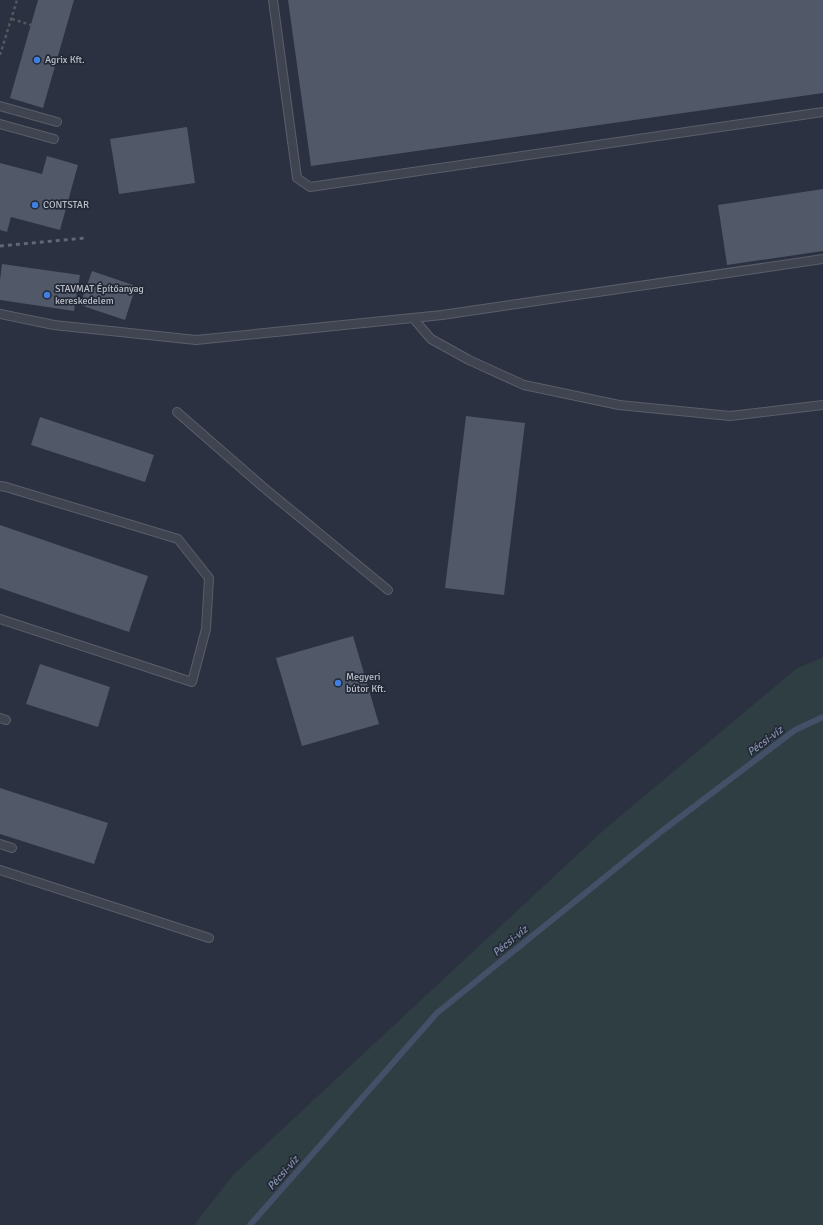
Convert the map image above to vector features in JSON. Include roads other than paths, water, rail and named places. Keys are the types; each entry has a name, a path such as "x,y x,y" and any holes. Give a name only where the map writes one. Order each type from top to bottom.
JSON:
{"lane":[{"path":"273,0 297,178 310,187 823,112"},
{"path":"0,106 57,122"},
{"path":"0,124 54,139"},
{"path":"0,314 54,325 196,340 414,318 823,260"},
{"path":"414,318 431,339 469,360 524,385 619,405 730,416 823,405"},
{"path":"178,412 263,487 388,590"},
{"path":"0,486 178,539 209,578 206,629 192,682 0,619"},
{"path":"0,844 12,848"},
{"path":"0,870 209,938"}],"waterway":[{"name":"Pécsi-víz","path":"250,1225 437,1013 662,831 795,730 823,717"}],"railway":[{"path":"0,246 85,238"}],"place":[{"name":"Agrix Kft.","path":"37,60"},
{"name":"CONTSTAR","path":"35,205"},
{"name":"STAVMAT Építőanyag kereskedelem","path":"47,295"},
{"name":"Megyeri bútor Kft.","path":"338,683"}]}
